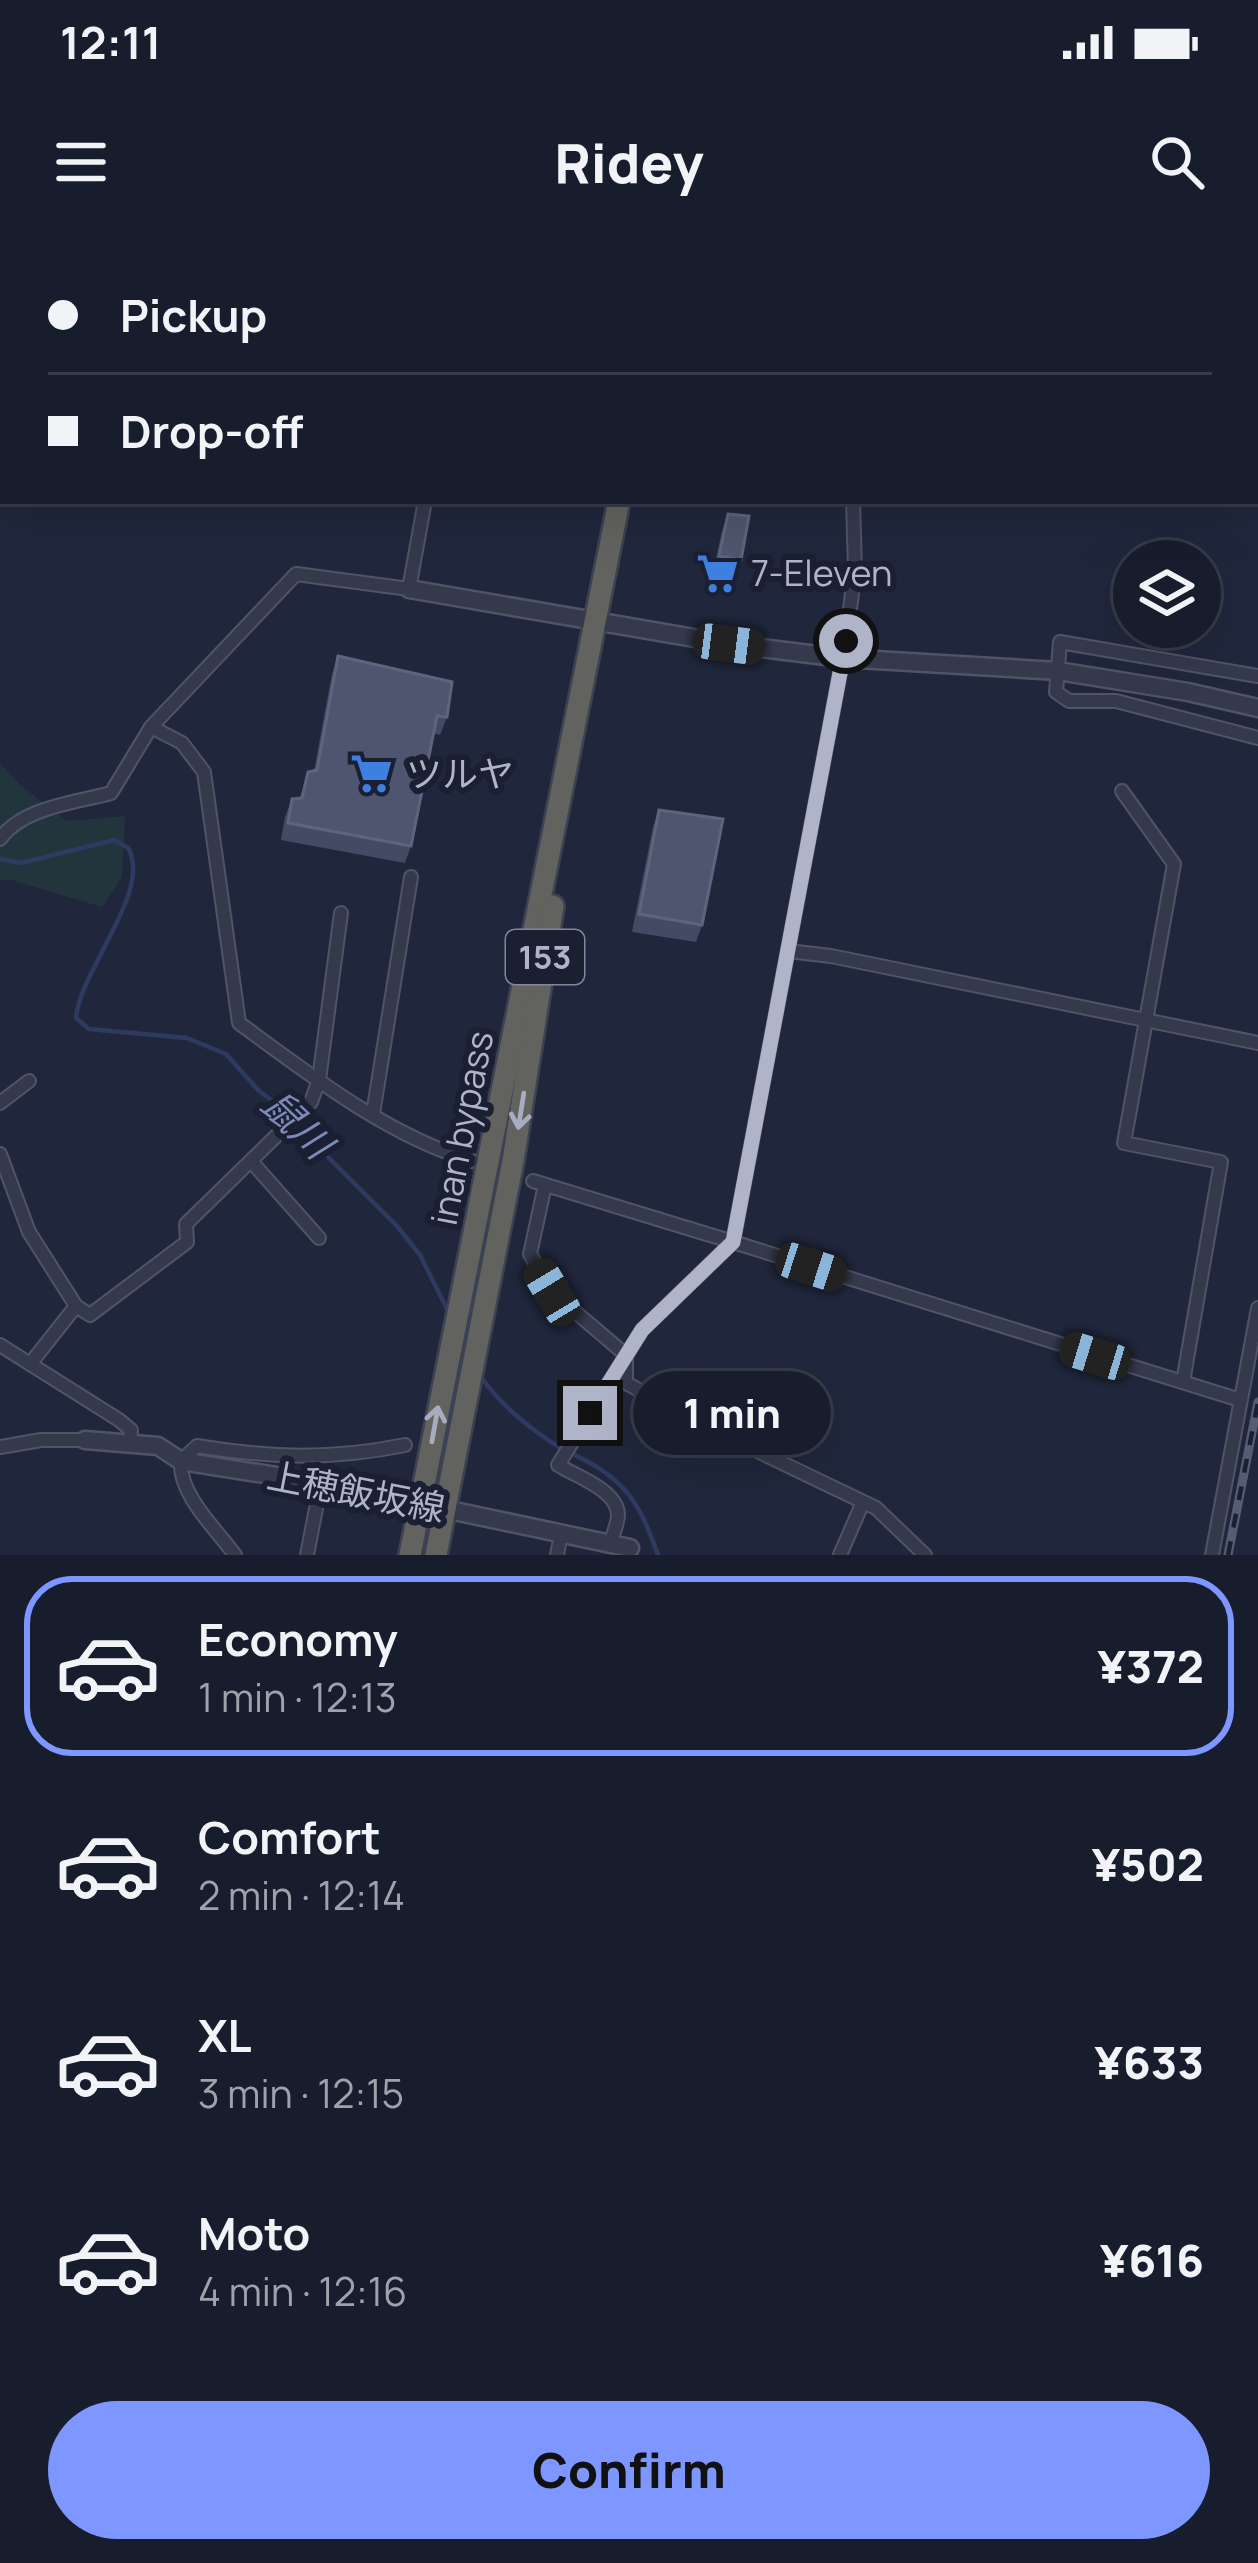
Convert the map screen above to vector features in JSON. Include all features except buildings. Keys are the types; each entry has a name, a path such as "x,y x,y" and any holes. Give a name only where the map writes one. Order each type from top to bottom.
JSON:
{"highway":[{"name":"inan bypass","path":"436,1555 466,1388 476,1287 619,504"},
{"name":"inan bypass","path":"600,622 629,504"},
{"name":"inan bypass","path":"410,1555 444,1376 476,1287"}],"street":[{"path":"410,589 424,504"},
{"path":"610,1545 618,1515 615,1503 558,1465 642,1330 733,1242 842,658 855,569 853,504"},
{"path":"0,838 23,818 111,793 152,727 296,574 729,644 842,658 1058,671 1258,708"},
{"path":"1258,676 1060,642 1055,692 1069,700 1116,701 1258,738"},
{"path":"152,727 182,742 204,772 239,1023 425,1147 472,1161"},
{"path":"1122,791 1174,863 1124,1143 1221,1162 1183,1382"},
{"path":"373,1114 411,877"},
{"path":"0,1154 29,1232 76,1306 90,1315 188,1242 186,1224 311,1102 319,1080 340,913"},
{"path":"788,951 1258,1043"},
{"path":"0,1103 29,1082"},
{"path":"251,1161 320,1238"},
{"path":"925,1555 876,1508 626,1383 626,1355 552,1292 530,1254 539,1183 1240,1400"},
{"path":"30,1364 76,1306"},
{"path":"1212,1555 1258,1307"},
{"path":"0,1345 119,1420 131,1430 130,1441"},
{"path":"0,1447 40,1440 85,1440"},
{"name":"上穂飯坂線","path":"85,1440 158,1446 182,1461 321,1483 630,1548"},
{"path":"235,1555 180,1473 182,1461 197,1446 268,1458 371,1452 405,1445"},
{"path":"307,1555 321,1483"},
{"path":"840,1555 863,1502"},
{"path":"557,1555 562,1534"}],"shaded area":[{"path":"0,763 67,821 125,816 122,877 102,907 8,879 0,881"}],"waterway":[{"name":"鼠川","path":"0,859 21,863 114,840 128,848 133,865 131,886 89,977 76,1018 89,1029 187,1038 226,1054 259,1091 300,1121 322,1151 397,1226 420,1255 449,1313"},
{"name":"鼠川","path":"481,1377 532,1428 623,1488 640,1511 658,1555"}],"railway":[{"path":"1228,1555 1258,1402"}],"place":[{"name":"7-Eleven","path":"717,573"},
{"name":"ツルヤ","path":"372,774"}],"route":[{"path":"590,1413 642,1330 733,1242 846,641"}]}
